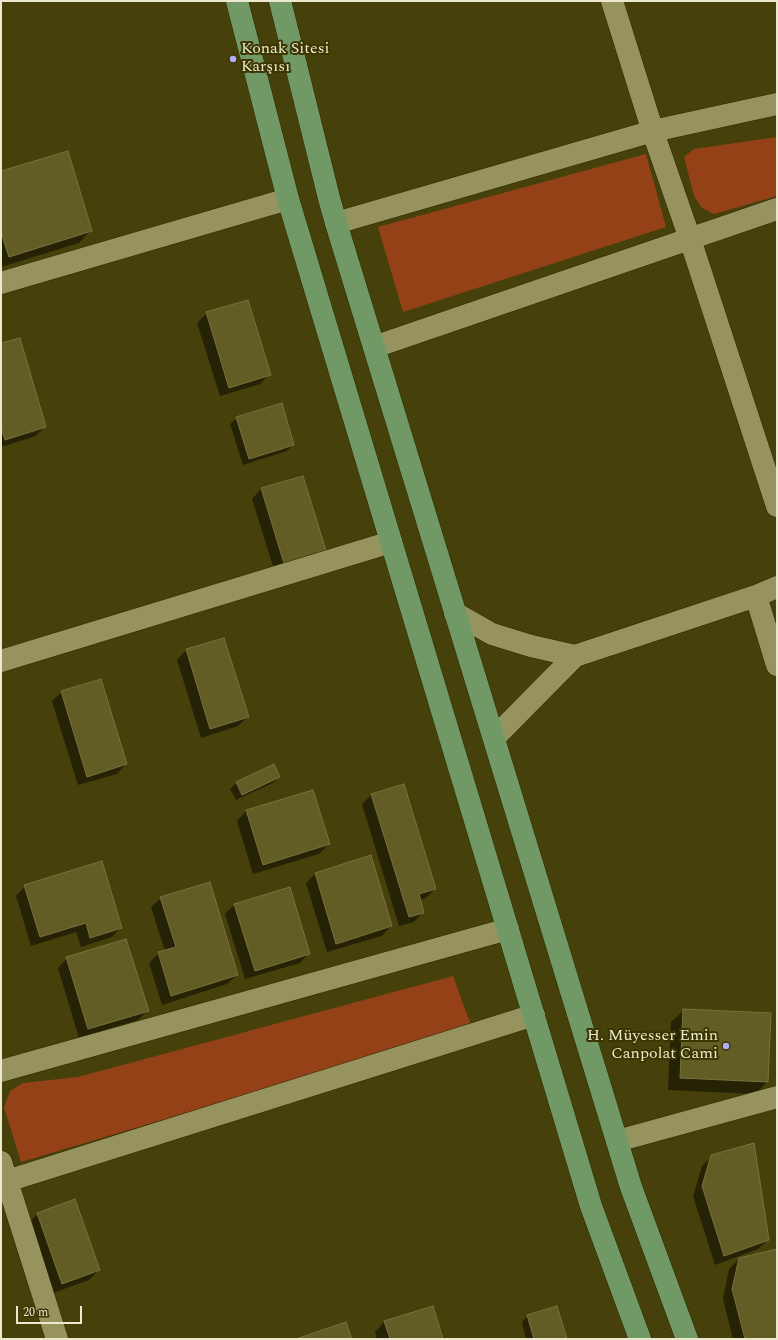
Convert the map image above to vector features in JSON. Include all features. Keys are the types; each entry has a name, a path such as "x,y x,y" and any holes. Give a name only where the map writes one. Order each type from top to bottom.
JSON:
{"main road":[{"path":"237,1 288,199 391,542 591,1206 640,1339"},
{"path":"280,1 336,223 631,1187 687,1339"}],"street":[{"path":"612,1 653,131 690,239 777,506"},
{"path":"336,223 653,131 777,104"},
{"path":"1,283 288,199"},
{"path":"374,347 777,209"},
{"path":"1,661 391,542"},
{"path":"494,738 575,656 756,596 777,587"},
{"path":"756,596 777,665"},
{"path":"455,614 492,634 531,646 575,656"},
{"path":"1,1072 508,929"},
{"path":"57,1339 4,1171 534,1015"},
{"path":"617,1141 777,1097"}],"shaded area":[{"path":"777,137 777,196 714,214 702,208 694,196 684,157 694,149"},
{"path":"646,154 666,227 403,312 378,227"},
{"path":"453,976 472,1028 21,1162 4,1107 10,1091 23,1083 78,1077"}],"building":[{"path":"68,151 92,231 9,257 1,232 1,171"},
{"path":"248,300 271,375 229,388 206,312"},
{"path":"20,338 46,427 5,440 1,427 1,343"},
{"path":"282,403 294,445 249,459 236,417"},
{"path":"303,476 328,557 286,570 261,488"},
{"path":"224,638 249,717 210,729 186,649"},
{"path":"101,679 127,764 87,777 61,691"},
{"path":"274,764 280,777 242,795 236,782"},
{"path":"404,784 436,889 419,894 424,913 409,917 371,794"},
{"path":"313,790 330,844 263,865 246,810"},
{"path":"371,855 392,926 336,944 315,873"},
{"path":"102,861 122,928 90,938 86,923 40,937 24,885"},
{"path":"210,882 238,975 171,996 158,952 176,947 160,897"},
{"path":"290,887 310,954 255,971 234,904"},
{"path":"126,939 149,1011 88,1029 66,957"},
{"name":"H. Müyesser Emin Canpolat Cami","path":"683,1009 771,1013 768,1082 680,1078"},
{"path":"754,1143 769,1240 724,1256 702,1186 711,1155"},
{"path":"75,1199 100,1270 62,1284 37,1213"},
{"path":"777,1249 777,1339 745,1339 732,1289 739,1258"},
{"path":"433,1306 443,1339 390,1339 384,1321"},
{"path":"557,1306 567,1339 534,1339 527,1315"},
{"path":"346,1322 352,1339 296,1339"}],"place":[{"name":"Konak Sitesi Karşısı","path":"233,59"},
{"name":"H. Müyesser Emin Canpolat Cami","path":"726,1046"}]}
